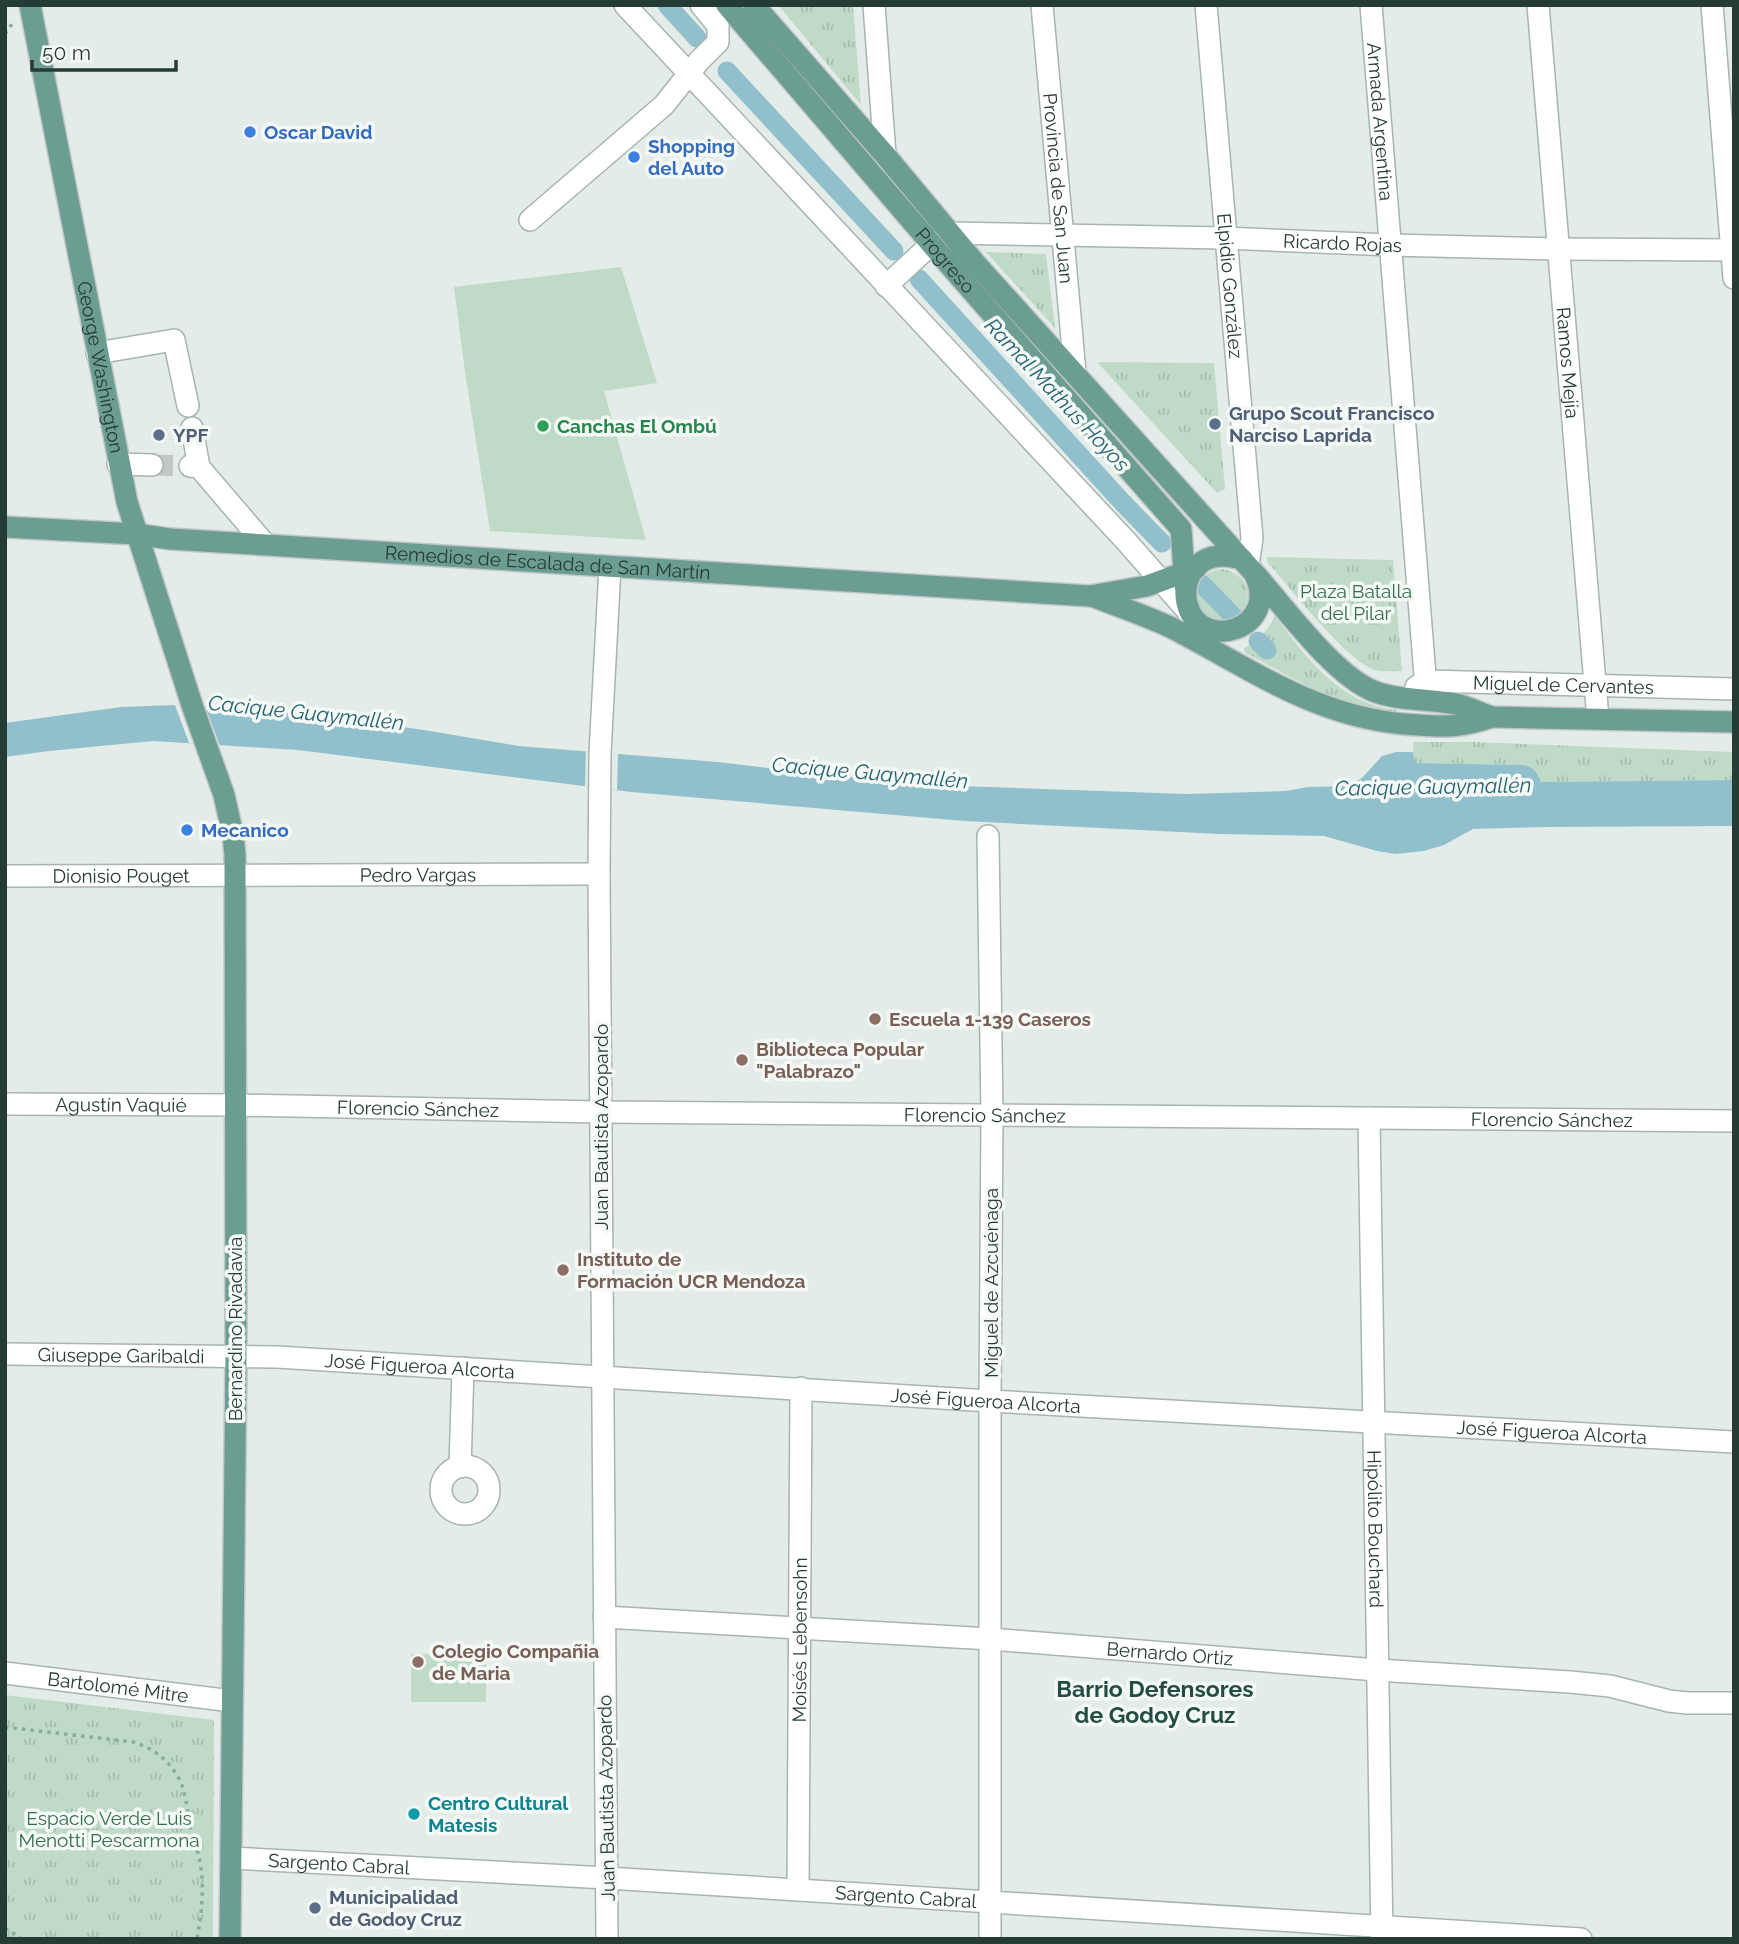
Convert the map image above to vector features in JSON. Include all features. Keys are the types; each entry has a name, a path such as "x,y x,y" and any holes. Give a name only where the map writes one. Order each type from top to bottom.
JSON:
{"main road":[{"name":"George Washington","path":"30,5 118,464 136,534 196,715"},
{"name":"Progreso","path":"727,5 1181,529 1188,577"},
{"name":"Progreso","path":"754,5 885,155 935,243 1074,372 1248,566"},
{"name":"Remedios de Escalada de San Martín","path":"5,527 1090,596 1188,577"},
{"path":"1170,627 1201,623 1220,632 1242,627 1251,620 1257,612 1261,593 1259,583 1248,566 1222,556 1212,557 1188,577 1188,607 1201,623 1229,650 1274,684"},
{"name":"Miguel de Cervantes","path":"1248,566 1320,649 1350,678 1374,691 1398,697 1427,691 1492,717 1734,722"},
{"name":"Remedios de Escalada de San Martín","path":"1090,596 1170,627 1274,684 1326,707"},
{"name":"Miguel de Cervantes","path":"1326,707 1367,720 1404,725 1451,727 1492,717"},
{"name":"Bernardino Rivadavia","path":"196,715 229,815 237,875 236,1356 230,1939"}],"street":[{"path":"625,5 694,67 886,286 1201,623"},
{"path":"530,220 664,105 694,67 718,43 718,26 701,5"},
{"path":"874,5 885,155"},
{"name":"Provincia de San Juan","path":"1042,5 1074,372"},
{"name":"Elpidio González","path":"1206,5 1252,538 1248,566"},
{"name":"Armada Argentina","path":"1371,5 1427,691"},
{"name":"Ramos Mejía","path":"1538,5 1598,719"},
{"path":"1712,5 1734,278"},
{"name":"Ricardo Rojas","path":"935,243 1061,235 1558,249 1733,250"},
{"path":"886,286 935,243"},
{"path":"97,353 174,340 188,406"},
{"path":"192,428 194,467 264,543"},
{"path":"118,464 152,465"},
{"path":"1126,541 1136,570 1135,581 1126,590"},
{"name":"Juan Bautista Azopardo","path":"607,1939 599,788 610,566"},
{"name":"Miguel de Cervantes","path":"1427,691 1595,685 1734,689"},
{"name":"Miguel de Azcuénaga","path":"989,836 992,1115 990,1939"},
{"name":"Pedro Vargas","path":"237,875 599,874"},
{"name":"Dionisio Pouget","path":"5,877 237,875"},
{"name":"Agustín Vaquié","path":"5,1104 236,1105"},
{"name":"Florencio Sánchez","path":"236,1105 600,1112 1734,1121"},
{"name":"Hipólito Bouchard","path":"1369,1118 1382,1933"},
{"name":"Giuseppe Garibaldi","path":"5,1354 236,1356"},
{"name":"José Figueroa Alcorta","path":"236,1356 1734,1443"},
{"path":"460,1467 463,1368"},
{"name":"Moisés Lebensohn","path":"799,1890 801,1388"},
{"name":"Bernardo Ortiz","path":"604,1617 991,1639 1589,1684 1610,1686 1669,1701 1734,1703"},
{"name":"Bartolomé Mitre","path":"5,1673 232,1700"},
{"name":"Sargento Cabral","path":"231,1858 799,1890 1382,1933 1581,1939"}],"path":[{"path":"5,1727 133,1742 147,1746 160,1755 176,1773 183,1789 192,1835 199,1853 202,1887 197,1939"},
{"path":"5,1928 22,1939"}],"green space":[{"path":"778,5 853,5 861,105"},
{"path":"986,252 1046,254 1055,328"},
{"name":"Canchas El Ombú","path":"621,267 657,383 604,391 646,540 490,531 454,287"},
{"path":"1097,362 1214,363 1225,489 1217,493"},
{"name":"Plaza Batalla del Pilar","path":"1267,557 1393,560 1402,671 1375,670 1349,653 1267,562"},
{"path":"1223,569 1238,576 1246,587 1247,600 1240,615 1203,577"},
{"path":"1197,586 1230,621 1214,619 1203,613 1197,602"},
{"path":"1274,616 1332,681 1360,700 1397,710 1396,715 1336,699 1244,652 1244,648 1253,644 1264,654 1270,646 1261,637"},
{"path":"1413,742 1734,752 1734,780 1540,782 1538,776 1524,765 1414,763"},
{"path":"411,1654 486,1654 486,1702 411,1702"},
{"name":"Espacio Verde Luis Menotti Pescarmona","path":"5,1695 214,1720 213,1939 5,1939"}],"water":[{"name":"Cacique Guaymallén","path":"216,706 346,719 519,746 960,786 1187,794 1286,791 1308,787 1349,786 1362,778 1382,756 1396,752 1413,752 1415,763 1524,765 1535,771 1541,782 1734,780 1734,826 1473,829 1444,845 1424,851 1396,854 1324,836 1219,834 964,821 631,792 298,750 153,741 5,757 5,723 121,707"}],"pier":[{"path":"175,705 205,706 220,746 189,743"},
{"path":"586,751 618,754 617,790 585,786"}],"waterway":[{"name":"Ramal Mathus Hoyos","path":"667,5 697,38"},
{"name":"Ramal Mathus Hoyos","path":"727,71 894,251"},
{"name":"Ramal Mathus Hoyos","path":"919,279 1162,543"},
{"name":"Ramal Mathus Hoyos","path":"1202,584 1234,617"},
{"name":"Ramal Mathus Hoyos","path":"1258,641 1267,650"}],"tunnel":[{"path":"152,465 190,466"}],"place":[{"name":"Oscar David","path":"250,132"},
{"name":"Shopping del Auto","path":"634,157"},
{"name":"Grupo Scout Francisco Narciso Laprida","path":"1215,424"},
{"name":"Canchas El Ombú","path":"543,426"},
{"name":"YPF","path":"159,435"},
{"name":"Mecanico","path":"187,830"},
{"name":"Escuela 1-139 Caseros","path":"875,1019"},
{"name":"Biblioteca Popular \"Palabrazo\"","path":"742,1060"},
{"name":"Instituto de Formación UCR Mendoza","path":"563,1270"},
{"name":"Colegio Compañia de Maria","path":"418,1662"},
{"name":"Centro Cultural Matesis","path":"414,1814"},
{"name":"Municipalidad de Godoy Cruz","path":"315,1908"}],"district":[{"name":"Barrio Defensores de Godoy Cruz","path":"1155,1702"}]}
